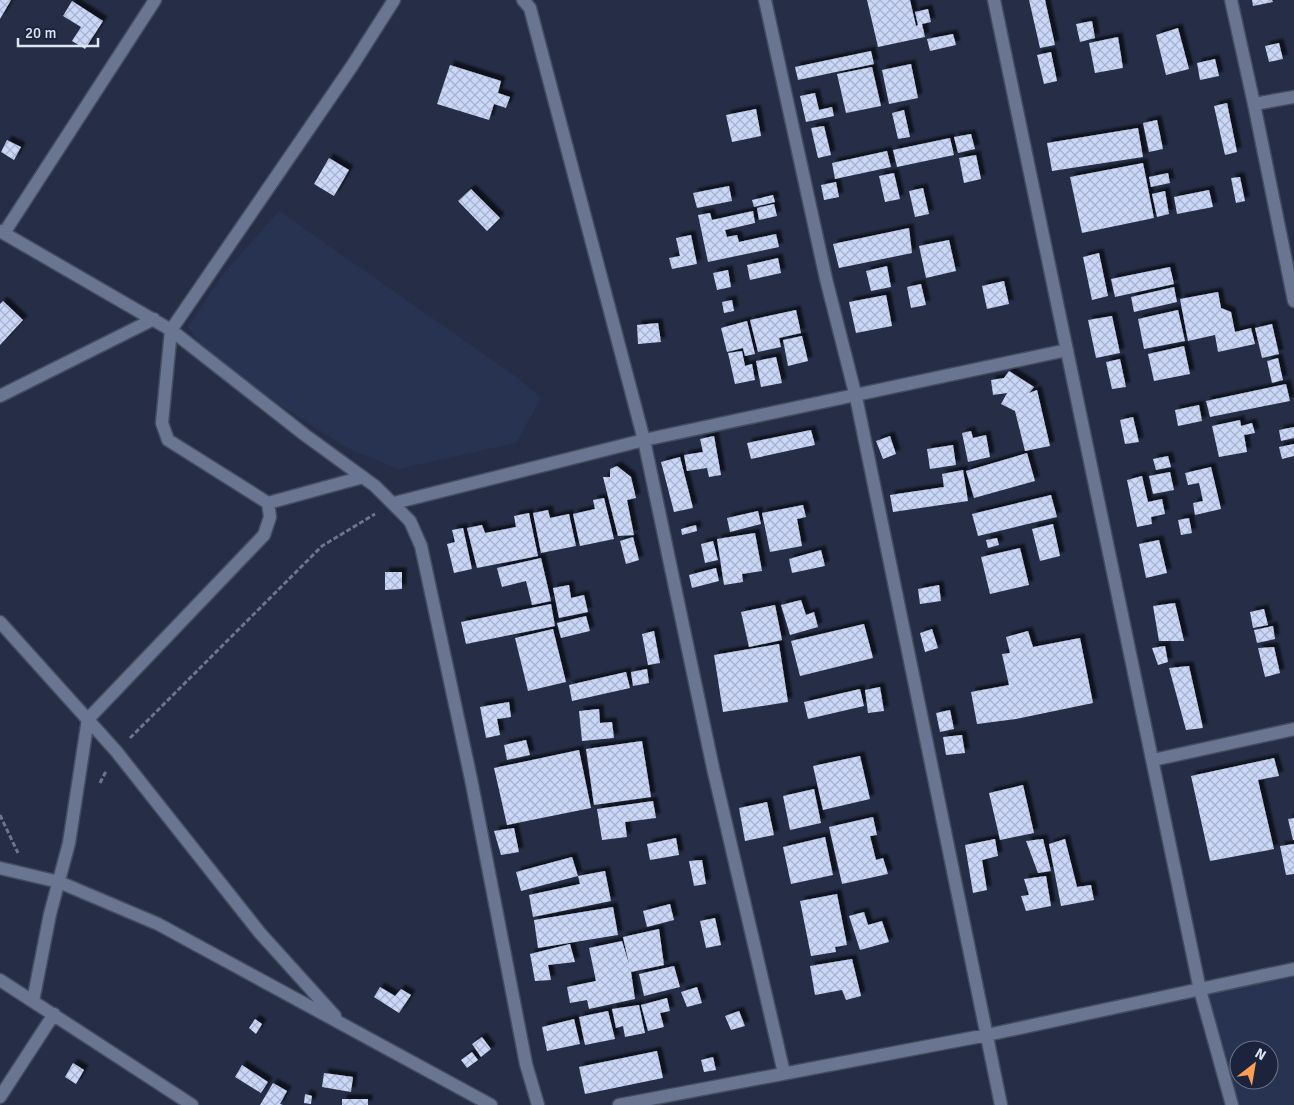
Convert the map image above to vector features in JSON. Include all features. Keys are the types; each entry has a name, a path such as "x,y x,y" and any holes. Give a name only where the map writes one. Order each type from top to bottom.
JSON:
{"street":[{"path":"155,0 2,232 171,330 305,435 363,477 394,503 410,521 421,546 471,779 526,1064 538,1105"},
{"path":"363,477 268,503 168,440 162,423 171,330 352,66 394,0"},
{"path":"523,0 530,8 644,440 713,768 784,1073"},
{"path":"765,0 826,278 856,396 1001,1105"},
{"path":"994,0 1200,990 1232,1105"},
{"path":"1231,0 1294,301"},
{"path":"1254,104 1294,97"},
{"path":"0,396 154,319"},
{"path":"394,503 644,440 1067,350"},
{"path":"34,1001 69,844 88,719 264,534 270,517 268,503"},
{"path":"0,622 88,719 260,933 342,1024"},
{"path":"1153,760 1294,729"},
{"path":"0,868 59,882 158,924 490,1105"},
{"path":"619,1105 987,1035 1294,969"},
{"path":"0,980 192,1105"},
{"path":"0,1097 54,1014"}],"path":[{"path":"99,785 116,752 322,546 394,503"}],"shaded area":[{"path":"279,211 518,378 541,398 516,443 399,469 349,449 213,362 188,327 224,273"},
{"path":"1294,973 1294,1105 1226,1105 1202,992"}],"building":[{"path":"0,0 11,0 0,19"},
{"path":"867,0 910,0 916,26 918,25 915,12 928,9 931,22 922,24 925,37 878,47"},
{"path":"1029,0 1045,0 1055,45 1040,48"},
{"path":"1252,0 1272,0 1273,2 1253,6"},
{"path":"72,1 103,21 85,49 72,41 81,27 63,16"},
{"path":"1092,21 1095,38 1080,42 1076,24"},
{"path":"1178,28 1189,69 1166,75 1156,35"},
{"path":"953,34 956,45 930,51 927,39"},
{"path":"1118,37 1123,68 1095,73 1089,43"},
{"path":"1279,43 1283,59 1269,62 1265,46"},
{"path":"871,51 874,64 798,80 795,67"},
{"path":"1051,52 1057,81 1044,84 1037,55"},
{"path":"1215,59 1219,76 1200,80 1197,63"},
{"path":"911,64 918,98 889,104 882,70"},
{"path":"450,65 501,81 498,93 510,97 506,108 494,104 489,120 437,104"},
{"path":"872,67 881,106 846,113 837,74"},
{"path":"815,93 819,110 832,107 834,116 806,122 800,96"},
{"path":"1227,103 1237,152 1225,155 1214,106"},
{"path":"756,109 761,136 732,142 726,115"},
{"path":"904,110 910,137 898,139 892,113"},
{"path":"1157,120 1163,149 1149,152 1143,123"},
{"path":"824,126 831,155 818,158 811,128"},
{"path":"1138,128 1143,157 1052,171 1047,143"},
{"path":"971,134 975,149 958,153 954,137"},
{"path":"950,138 954,155 897,167 893,150"},
{"path":"7,140 21,147 14,160 1,152"},
{"path":"887,151 891,167 835,179 832,163"},
{"path":"976,155 981,179 964,183 959,158"},
{"path":"329,158 349,170 334,196 314,184"},
{"path":"1143,163 1154,218 1082,233 1070,177"},
{"path":"894,173 900,199 885,202 879,176"},
{"path":"1168,173 1170,183 1151,187 1149,177"},
{"path":"1240,177 1245,201 1236,203 1231,178"},
{"path":"836,182 839,197 824,200 821,185"},
{"path":"729,186 732,201 697,208 693,193"},
{"path":"923,188 929,214 915,217 909,191"},
{"path":"471,189 500,218 487,231 458,201"},
{"path":"1209,190 1213,207 1177,214 1174,197"},
{"path":"1165,191 1169,214 1157,217 1152,194"},
{"path":"773,195 775,202 754,207 752,200"},
{"path":"774,204 777,216 759,220 757,208"},
{"path":"753,211 755,223 725,230 727,237 737,235 739,242 776,234 779,247 708,262 698,215 710,213 712,220"},
{"path":"909,228 912,253 839,268 833,244"},
{"path":"691,235 697,264 672,269 669,258 680,256 676,238"},
{"path":"949,240 956,271 926,278 919,246"},
{"path":"1099,253 1108,296 1092,300 1083,257"},
{"path":"778,258 781,273 750,280 747,265"},
{"path":"887,266 891,287 871,291 866,271"},
{"path":"1170,267 1174,284 1115,297 1111,279"},
{"path":"728,270 731,287 717,290 713,273"},
{"path":"1004,281 1009,304 987,309 982,286"},
{"path":"921,284 926,305 911,308 907,287"},
{"path":"1174,287 1177,302 1134,312 1131,297"},
{"path":"1218,292 1221,308 1231,312 1235,332 1251,328 1255,344 1218,352 1215,335 1188,341 1180,299"},
{"path":"886,295 892,326 856,333 849,302"},
{"path":"732,300 734,311 724,313 722,302"},
{"path":"3,301 23,320 0,345 0,304"},
{"path":"796,310 801,333 779,338 781,347 758,352 750,320"},
{"path":"1178,310 1185,341 1144,349 1138,319"},
{"path":"1112,316 1120,353 1096,358 1088,320"},
{"path":"747,321 755,354 745,356 743,348 727,352 721,328"},
{"path":"658,323 661,342 638,344 637,325"},
{"path":"1272,324 1279,354 1262,358 1255,328"},
{"path":"802,336 808,361 788,366 783,340"},
{"path":"1184,346 1190,374 1154,381 1148,354"},
{"path":"742,351 745,366 752,364 755,380 735,384 728,353"},
{"path":"776,357 782,383 761,387 756,361"},
{"path":"1278,358 1283,380 1272,383 1267,361"},
{"path":"1120,359 1126,387 1112,389 1106,362"},
{"path":"1009,371 1034,387 1029,393 1037,390 1050,446 1025,451 1015,411 1001,404 1007,393 993,395 991,380 1004,378"},
{"path":"1286,384 1290,401 1210,417 1206,401"},
{"path":"1199,405 1202,421 1178,426 1175,410"},
{"path":"1133,417 1139,442 1125,444 1120,420"},
{"path":"1240,420 1241,426 1252,423 1255,433 1244,435 1247,452 1219,457 1212,426"},
{"path":"1294,427 1294,438 1281,441 1279,430"},
{"path":"811,430 815,445 751,459 747,443"},
{"path":"971,431 973,438 986,435 990,457 968,462 962,433"},
{"path":"714,436 721,475 709,477 707,468 687,471 684,455 703,452 700,439"},
{"path":"890,436 896,454 883,459 876,441"},
{"path":"1294,444 1294,456 1282,459 1279,447"},
{"path":"953,445 956,465 930,469 927,449"},
{"path":"1027,453 1035,481 974,498 966,471"},
{"path":"1168,456 1171,467 1156,470 1153,459"},
{"path":"680,457 693,508 674,512 661,462"},
{"path":"617,466 631,477 636,498 627,500 634,535 618,536 603,477 610,477 610,469"},
{"path":"1211,467 1221,509 1195,515 1193,503 1203,501 1199,483 1188,485 1185,473"},
{"path":"963,470 968,501 893,512 890,495 944,487 942,474"},
{"path":"1170,472 1174,490 1153,494 1149,476"},
{"path":"1142,476 1148,502 1162,499 1165,514 1151,517 1152,524 1137,527 1127,480"},
{"path":"1051,495 1057,517 978,536 972,514"},
{"path":"604,498 614,539 580,546 573,514 595,509 593,500"},
{"path":"803,505 806,517 797,519 802,546 770,552 762,513"},
{"path":"548,510 550,518 569,514 576,546 541,553 533,513"},
{"path":"758,511 761,524 730,532 727,518"},
{"path":"529,513 538,556 477,568 467,528 482,525 485,533 516,527 514,516"},
{"path":"1189,518 1192,533 1181,535 1178,520"},
{"path":"1053,524 1060,556 1040,561 1032,529"},
{"path":"696,525 697,531 682,535 681,529"},
{"path":"463,528 472,569 454,573 447,544 455,542 452,530"},
{"path":"755,533 762,571 742,574 743,582 724,585 717,539"},
{"path":"633,537 639,560 626,564 620,541"},
{"path":"997,538 999,545 988,548 986,540"},
{"path":"1159,540 1167,573 1146,578 1139,544"},
{"path":"713,541 718,560 705,563 701,544"},
{"path":"1020,548 1029,585 990,594 981,557"},
{"path":"821,550 825,566 792,573 789,559"},
{"path":"541,558 551,601 532,605 526,581 502,587 497,568"},
{"path":"716,568 719,581 692,588 689,575"},
{"path":"385,572 402,572 402,589 385,590"},
{"path":"569,585 571,598 584,595 588,612 559,618 553,588"},
{"path":"939,585 941,601 920,604 918,589"},
{"path":"801,600 806,615 814,612 818,627 790,635 781,605"},
{"path":"1175,603 1184,641 1159,641 1153,606"},
{"path":"551,604 555,626 466,644 461,622"},
{"path":"775,605 782,640 749,647 741,612"},
{"path":"1264,609 1268,625 1253,628 1250,612"},
{"path":"586,616 590,631 561,638 557,623"},
{"path":"864,624 873,658 800,676 791,641"},
{"path":"1273,626 1275,639 1257,643 1254,630"},
{"path":"553,629 566,682 528,691 515,638"},
{"path":"932,629 938,648 925,652 920,633"},
{"path":"654,631 660,663 648,665 642,634"},
{"path":"1028,631 1033,647 1080,638 1093,703 1016,719 977,724 971,692 1009,685 1002,654 1010,653 1006,637"},
{"path":"779,644 788,702 723,712 714,655"},
{"path":"1165,646 1168,662 1158,665 1152,648"},
{"path":"1274,647 1280,673 1265,677 1258,648"},
{"path":"1189,666 1203,728 1186,730 1169,668"},
{"path":"647,669 649,683 633,686 631,672"},
{"path":"626,672 630,688 572,701 569,685"},
{"path":"880,687 884,711 868,713 865,690"},
{"path":"860,689 864,706 808,719 804,702"},
{"path":"509,702 511,717 497,719 500,735 486,738 480,707"},
{"path":"599,709 600,723 612,722 614,738 582,741 579,711"},
{"path":"950,710 954,729 940,732 936,713"},
{"path":"962,735 965,753 946,755 943,737"},
{"path":"526,740 530,755 507,760 504,745"},
{"path":"642,741 651,797 594,805 586,749"},
{"path":"579,750 591,808 507,825 494,768"},
{"path":"860,756 870,799 823,810 813,766"},
{"path":"1274,758 1279,776 1258,780 1274,849 1210,861 1191,776"},
{"path":"1023,785 1034,833 1000,840 989,793"},
{"path":"814,789 821,823 790,830 783,796"},
{"path":"653,801 656,818 625,822 627,837 602,840 597,809"},
{"path":"767,802 774,835 745,841 739,808"},
{"path":"873,817 877,835 870,836 876,860 883,858 888,874 842,884 829,827"},
{"path":"1294,818 1294,840 1293,840 1288,819"},
{"path":"514,828 519,852 501,855 494,831"},
{"path":"825,837 833,875 791,884 783,847"},
{"path":"676,838 679,855 650,860 647,844"},
{"path":"995,839 998,856 982,860 987,890 973,893 965,845"},
{"path":"1043,839 1051,871 1038,873 1026,841"},
{"path":"1065,839 1077,887 1091,885 1094,900 1061,906 1049,844"},
{"path":"1294,844 1294,874 1286,875 1280,846"},
{"path":"572,857 578,876 521,891 516,872"},
{"path":"702,860 706,884 694,886 689,861"},
{"path":"605,871 611,901 533,917 529,895 580,884 578,876"},
{"path":"1046,876 1051,906 1026,911 1021,896 1029,895 1024,879"},
{"path":"837,894 847,945 835,947 836,952 811,956 800,901"},
{"path":"670,904 674,920 647,927 643,911"},
{"path":"613,907 618,935 538,948 534,920"},
{"path":"864,912 868,925 882,921 889,942 860,950 849,916"},
{"path":"715,918 721,945 706,948 700,921"},
{"path":"659,929 664,965 631,972 635,999 589,1009 587,1000 570,1003 567,987 596,981 589,948 622,941 629,964 623,937"},
{"path":"570,944 575,962 548,965 551,980 535,981 530,954"},
{"path":"852,959 861,996 846,1000 842,990 815,995 810,966"},
{"path":"674,966 680,987 644,996 639,974"},
{"path":"380,987 395,996 401,989 411,995 399,1013 374,997"},
{"path":"697,987 702,1003 687,1007 681,992"},
{"path":"667,998 670,1011 660,1013 664,1027 648,1031 641,1005"},
{"path":"639,1005 645,1033 625,1037 623,1026 616,1028 612,1009"},
{"path":"608,1011 615,1039 585,1045 579,1017"},
{"path":"739,1011 745,1026 731,1030 725,1016"},
{"path":"255,1019 262,1024 256,1034 249,1028"},
{"path":"574,1019 580,1044 547,1051 542,1027"},
{"path":"482,1037 491,1049 481,1057 472,1044"},
{"path":"657,1051 663,1078 585,1094 579,1067"},
{"path":"472,1052 478,1060 467,1068 461,1060"},
{"path":"713,1057 716,1070 704,1072 701,1060"},
{"path":"73,1063 84,1070 76,1084 65,1077"},
{"path":"242,1065 268,1082 261,1093 235,1077"},
{"path":"324,1073 353,1077 351,1092 322,1087"},
{"path":"273,1083 287,1091 280,1104 283,1105 260,1105"},
{"path":"305,1094 312,1096 311,1104 304,1103"},
{"path":"342,1099 368,1099 368,1105 342,1105"}]}
